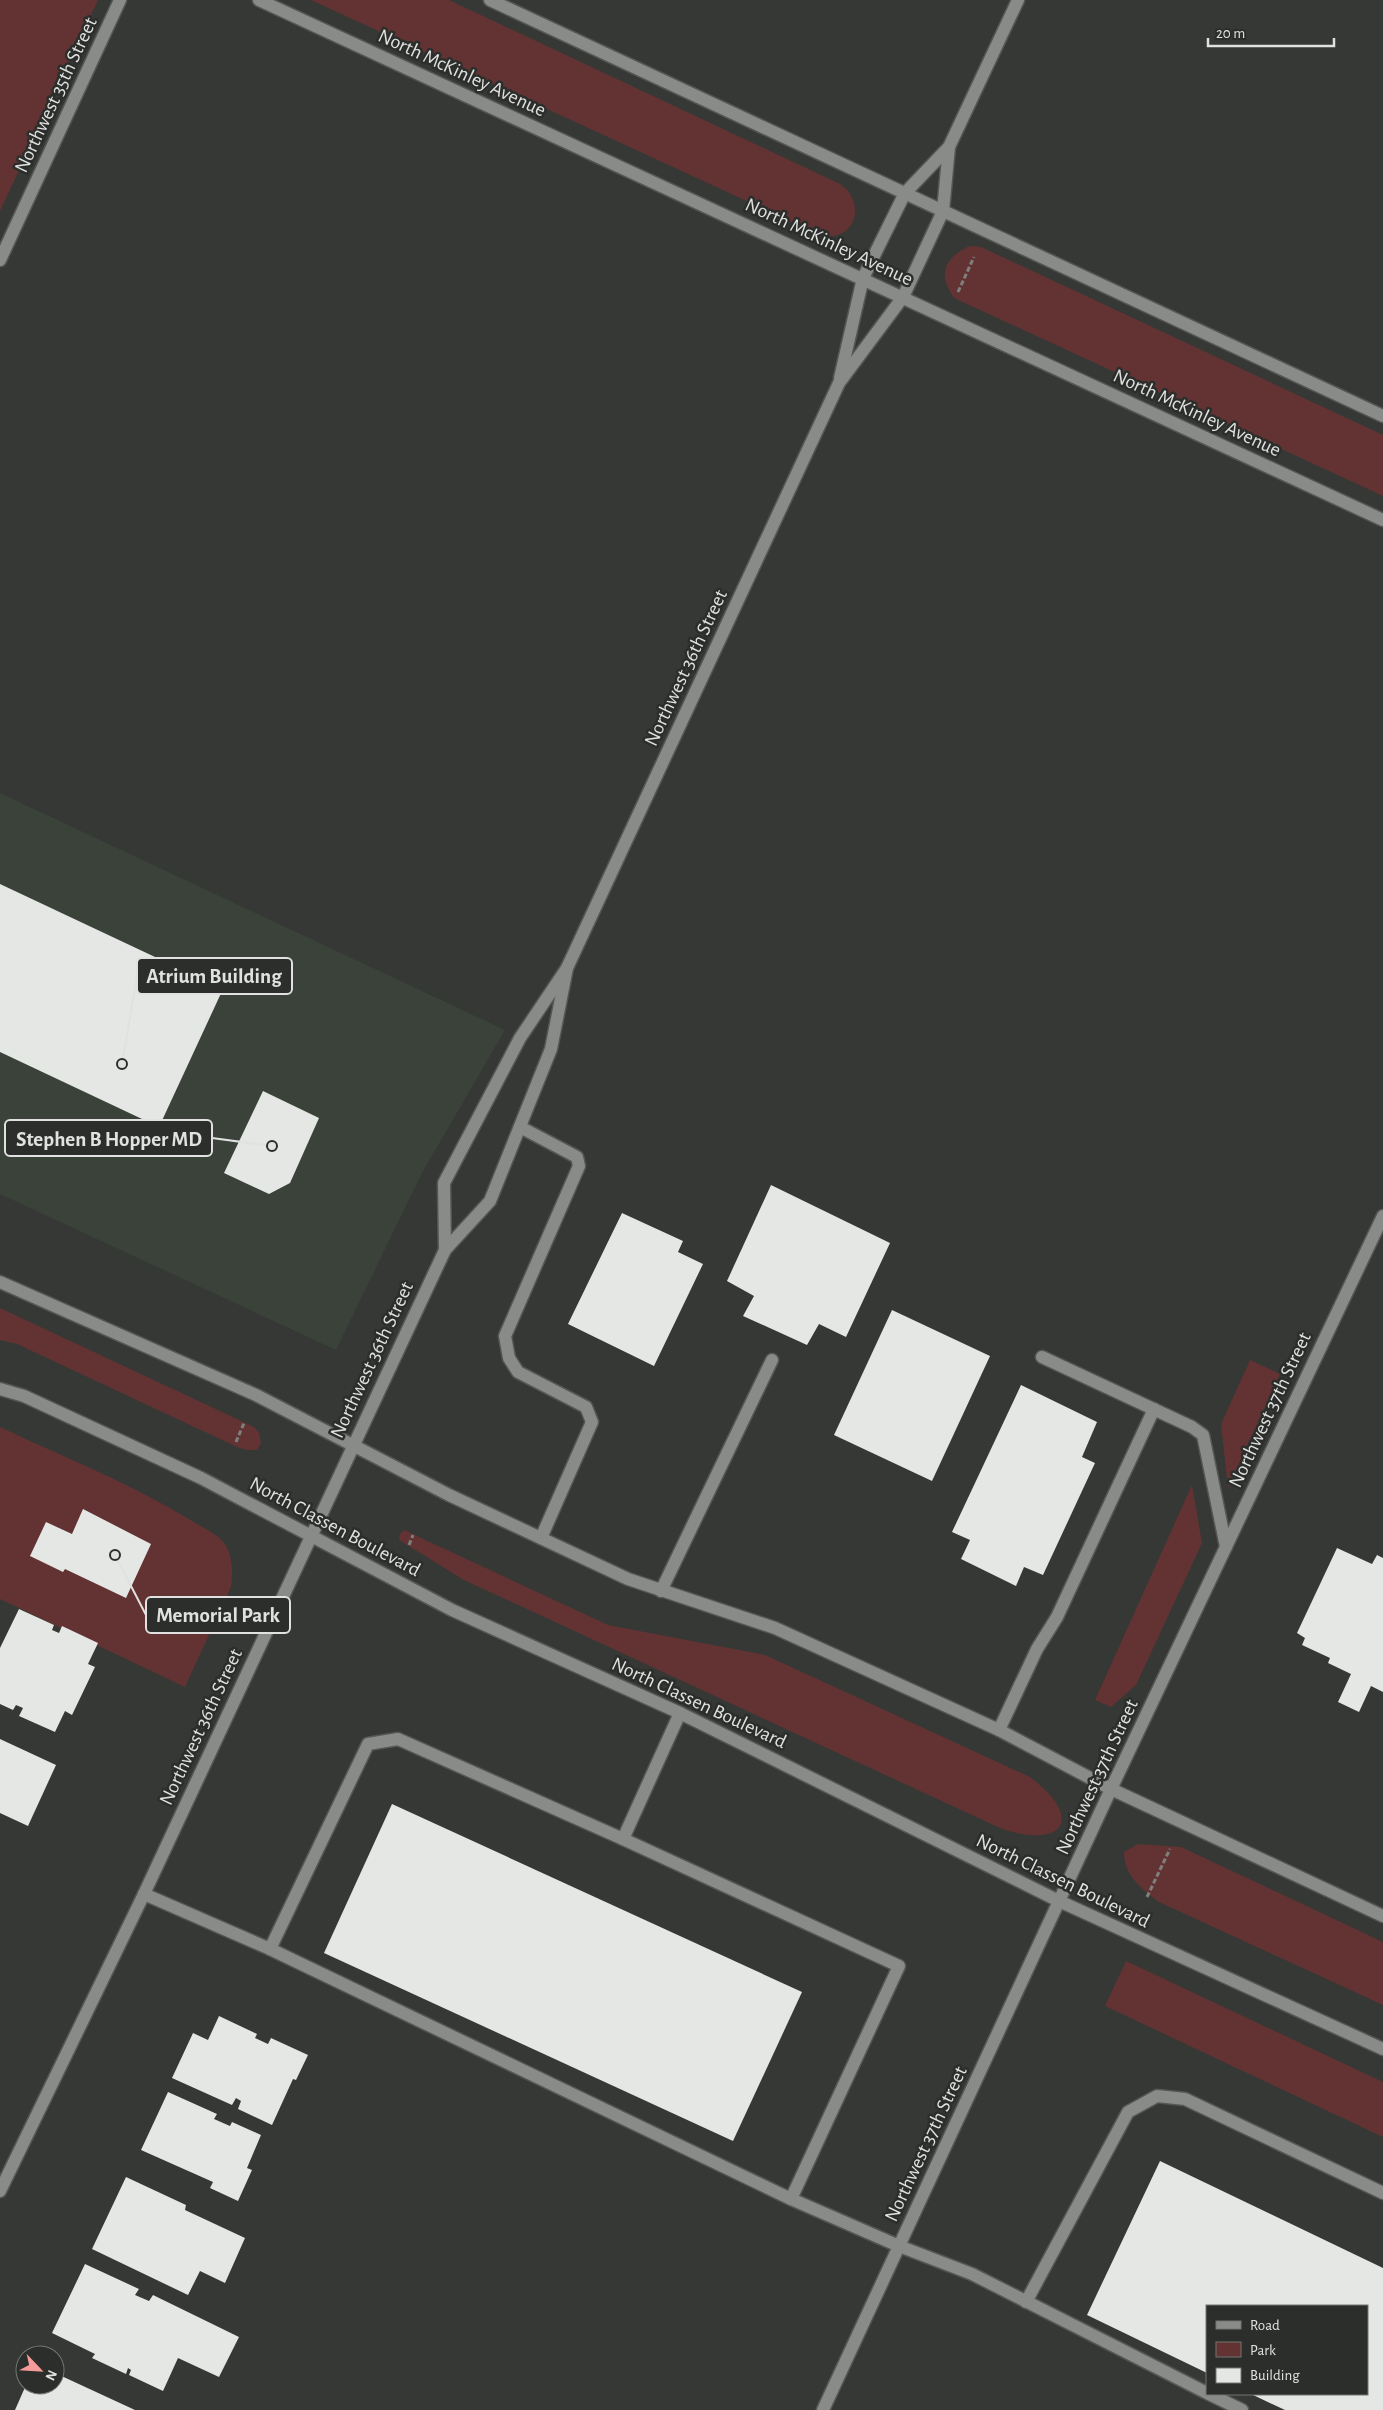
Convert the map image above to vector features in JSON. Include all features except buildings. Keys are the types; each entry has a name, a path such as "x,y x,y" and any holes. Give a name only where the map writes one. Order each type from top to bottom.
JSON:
{"street":[{"name":"Northwest 35th Street","path":"0,260 120,0"},
{"name":"North McKinley Avenue","path":"259,0 1383,520"},
{"path":"490,0 1383,416"},
{"name":"Northwest 36th Street","path":"839,383 863,278 904,193 949,147 1018,0"},
{"name":"Northwest 36th Street","path":"445,1250 444,1183 520,1038 567,968 839,383 903,297 944,211 949,147"},
{"name":"Northwest 36th Street","path":"0,2191 144,1894 445,1250 490,1201 551,1049 567,968"},
{"path":"520,1127 577,1158 579,1166 506,1336 509,1358 518,1372 586,1407 592,1422 541,1538"},
{"name":"Northwest 37th Street","path":"823,2410 1111,1790 1383,1216"},
{"path":"0,1282 256,1394 449,1495 628,1579 775,1628 999,1730 1111,1790 1383,1916"},
{"path":"1042,1357 1192,1427 1203,1435 1226,1547"},
{"path":"661,1591 772,1360"},
{"name":"North Classen Boulevard","path":"0,1389 24,1396 201,1478 452,1610 680,1714 1059,1901 1383,2049"},
{"path":"999,1730 1037,1649 1057,1617 1154,1409"},
{"path":"623,1839 680,1714"},
{"path":"270,1950 368,1744 398,1739 623,1839 899,1966 791,2199"},
{"path":"144,1894 270,1950 791,2199 899,2246 972,2274 1206,2392"},
{"path":"1026,2302 1128,2112 1157,2096 1185,2099 1383,2193"},
{"path":"1212,2395 1242,2410"}],"path":[{"path":"958,293 977,252"},
{"path":"236,1442 244,1423"},
{"path":"409,1545 413,1535"},
{"path":"1147,1896 1170,1848"}],"shaded area":[{"path":"0,793 505,1030 422,1173 336,1350 0,1194"}],"green space":[{"path":"0,0 98,0 0,211"},
{"path":"311,0 449,0 840,184 849,192 854,202 855,212 853,221 848,229 840,234 830,236 818,234"},
{"path":"969,246 981,247 1383,435 1383,496 954,298 946,282 946,268 954,256"},
{"path":"0,1308 254,1427 259,1433 261,1443 257,1450 237,1447 17,1344 0,1340"},
{"path":"1250,1360 1280,1374 1228,1488 1221,1424"},
{"path":"0,1427 146,1495 209,1531 224,1543 232,1564 231,1587 185,1687 0,1599"},
{"path":"1192,1485 1202,1543 1136,1685 1111,1707 1095,1700"},
{"path":"404,1530 608,1625 765,1655 1030,1777 1048,1792 1058,1806 1062,1818 1059,1827 1051,1833 1038,1835 1021,1834 1000,1828 464,1580 399,1540 400,1534"},
{"path":"1138,1844 1181,1847 1383,1942 1383,2005 1159,1902 1140,1887 1127,1868 1124,1852"},
{"path":"1126,1961 1383,2082 1383,2137 1105,2006"}],"place":[{"name":"Atrium Building","path":"122,1064"},
{"name":"Stephen B Hopper MD","path":"272,1146"},
{"name":"Memorial Park","path":"115,1555"}]}
